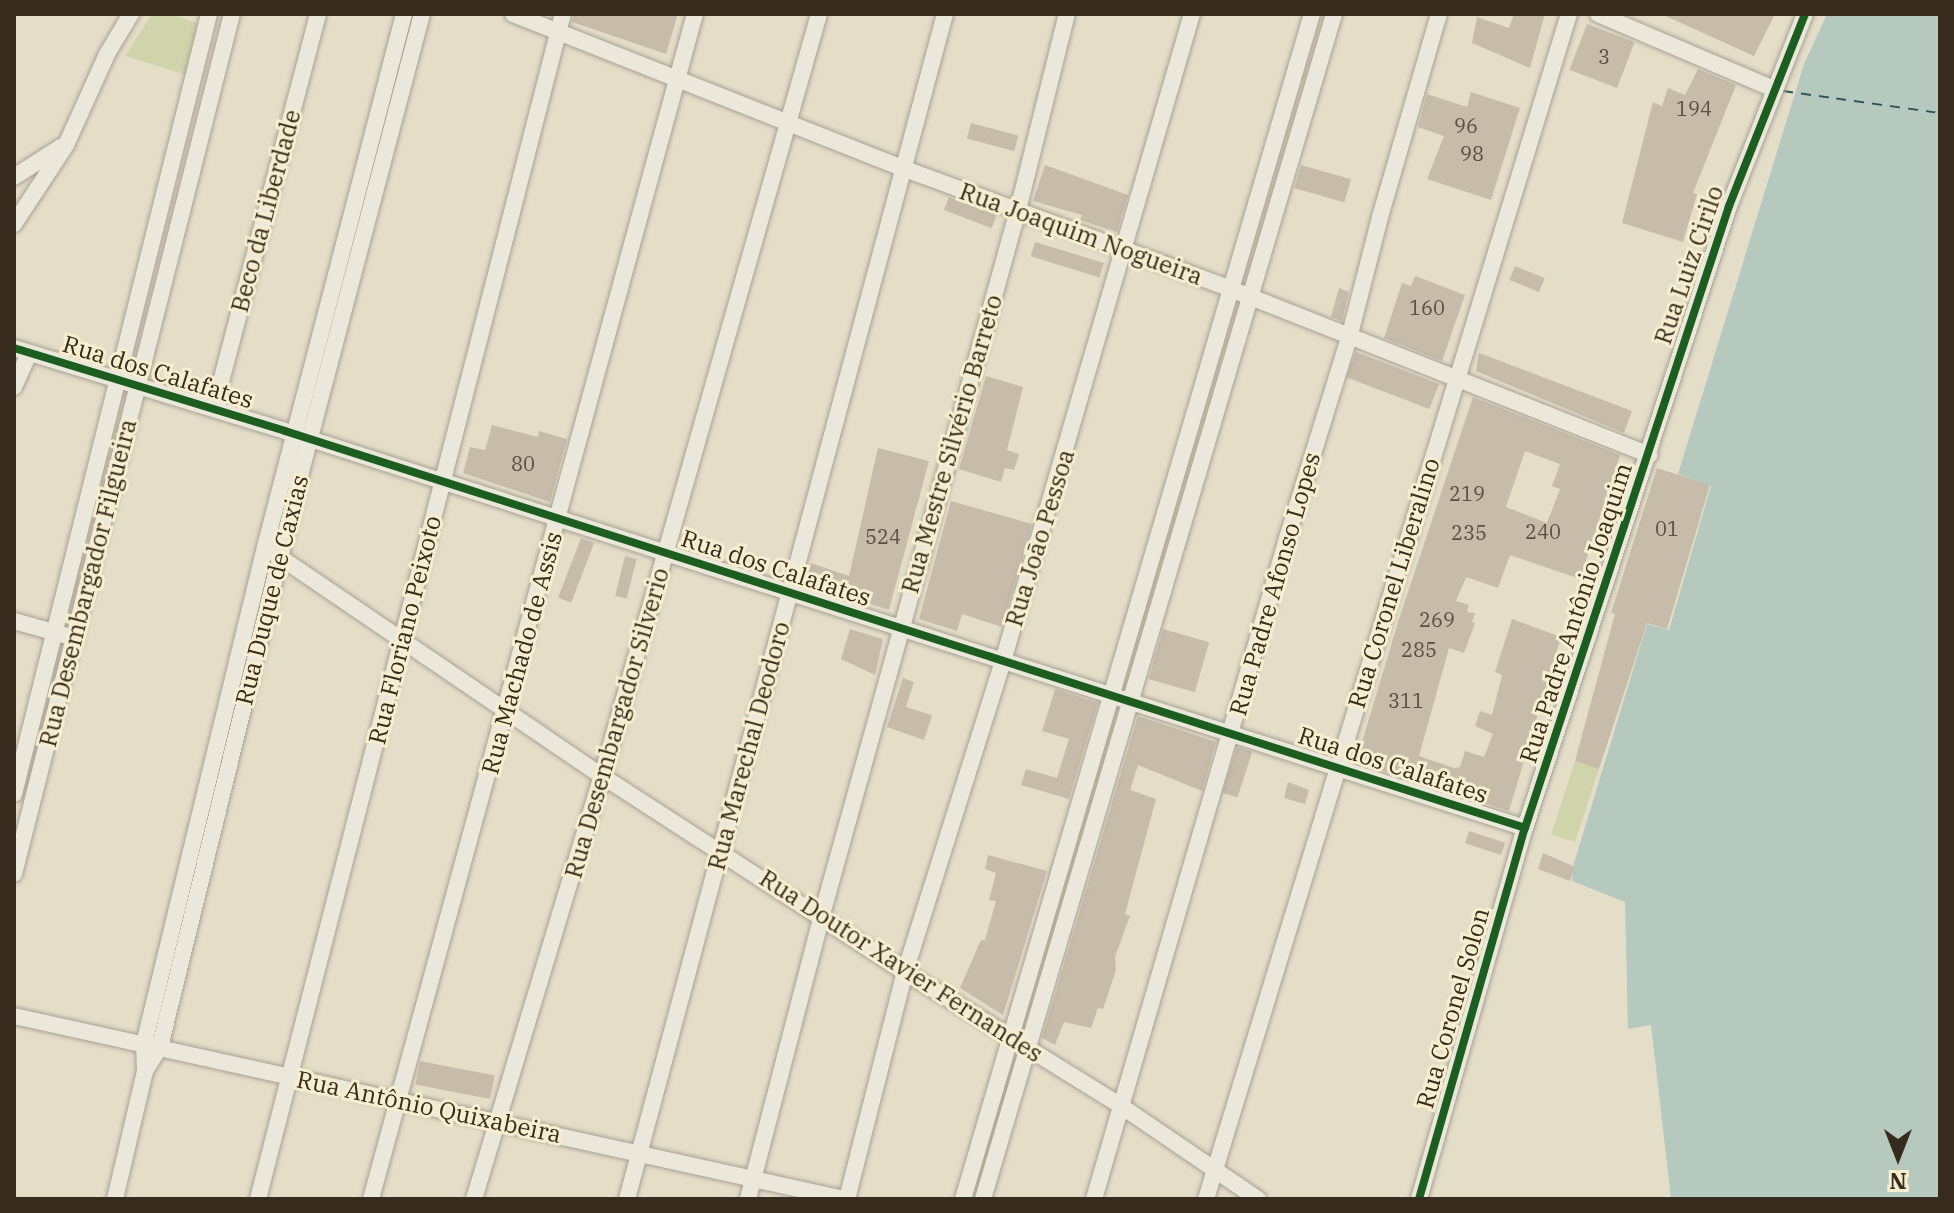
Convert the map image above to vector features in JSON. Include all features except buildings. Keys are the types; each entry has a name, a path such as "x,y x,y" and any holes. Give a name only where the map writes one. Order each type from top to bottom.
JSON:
{"street":[{"path":"19,218 66,145 107,54 131,14"},
{"name":"Beco da Liberdade","path":"214,408 318,14"},
{"name":"Rua Duque de Caxias","path":"115,1199 145,1071 281,557 302,437 404,14"},
{"name":"Rua Duque de Caxias","path":"152,1046 265,547 302,437 422,14"},
{"name":"Rua Joaquim Nogueira","path":"513,14 905,169 1233,290 1649,455"},
{"name":"Rua Floriano Peixoto","path":"258,1199 563,14"},
{"name":"Rua Machado de Assis","path":"371,1199 695,14"},
{"name":"Rua Desembargador Silverio","path":"474,1199 602,776 791,123 819,14"},
{"name":"Rua Marechal Deodoro","path":"627,1199 945,14"},
{"name":"Rua Mestre Silvério Barreto","path":"748,1199 821,918 1018,210 1067,14"},
{"name":"Rua João Pessoa","path":"846,1199 905,972 1003,661 1192,14"},
{"path":"963,1199 1012,1037 1058,914 1088,813 1130,702 1249,297 1294,74 1312,14"},
{"path":"1088,813 1112,695 1233,290 1334,14"},
{"name":"Rua Padre Afonso Lopes","path":"1094,1199 1349,338 1380,217 1439,14"},
{"name":"Rua Coronel Liberalino","path":"1206,1199 1569,14"},
{"path":"1598,14 1774,89"},
{"name":"Rua Luiz Cirilo","path":"1649,455 1729,206 1805,14"},
{"path":"206,15 231,18"},
{"name":"Rua Desembargador Filgueira","path":"14,794 193,82 206,15"},
{"name":"Rua Desembargador Filgueira","path":"14,874 231,18"},
{"path":"1294,74 1312,80"},
{"path":"193,82 213,87"},
{"path":"14,177 66,145"},
{"path":"14,387 21,351"},
{"name":"Rua dos Calafates","path":"21,351 214,408 1525,828"},
{"name":"Rua Padre Antônio Joaquim","path":"1525,828 1649,455"},
{"path":"1165,514 1182,520"},
{"name":"Rua Doutor Xavier Fernandes","path":"265,547 507,708 602,776 721,850 905,972 1121,1106 1258,1199"},
{"path":"14,621 73,637"},
{"name":"Rua Coronel Solon","path":"1419,1199 1525,828"},
{"path":"983,1199 1029,1048 1058,914"},
{"name":"Rua Antônio Quixabeira","path":"14,1016 846,1199"}],"green space":[{"path":"152,14 170,14 201,25 187,75 125,56"},
{"path":"1575,761 1599,769 1575,842 1551,834"}],"shaded area":[{"path":"1827,14 1940,14 1940,1199 1671,1199 1651,1025 1628,1029 1625,902 1572,881 1574,863 1647,624 1669,630 1711,486 1678,474 1804,64"}],"ferry route":[{"path":"1783,91 1940,113"}],"cycle path":[{"path":"1419,1199 1525,828 1729,206 1805,14"},
{"path":"14,348 285,431 1525,828"}]}
